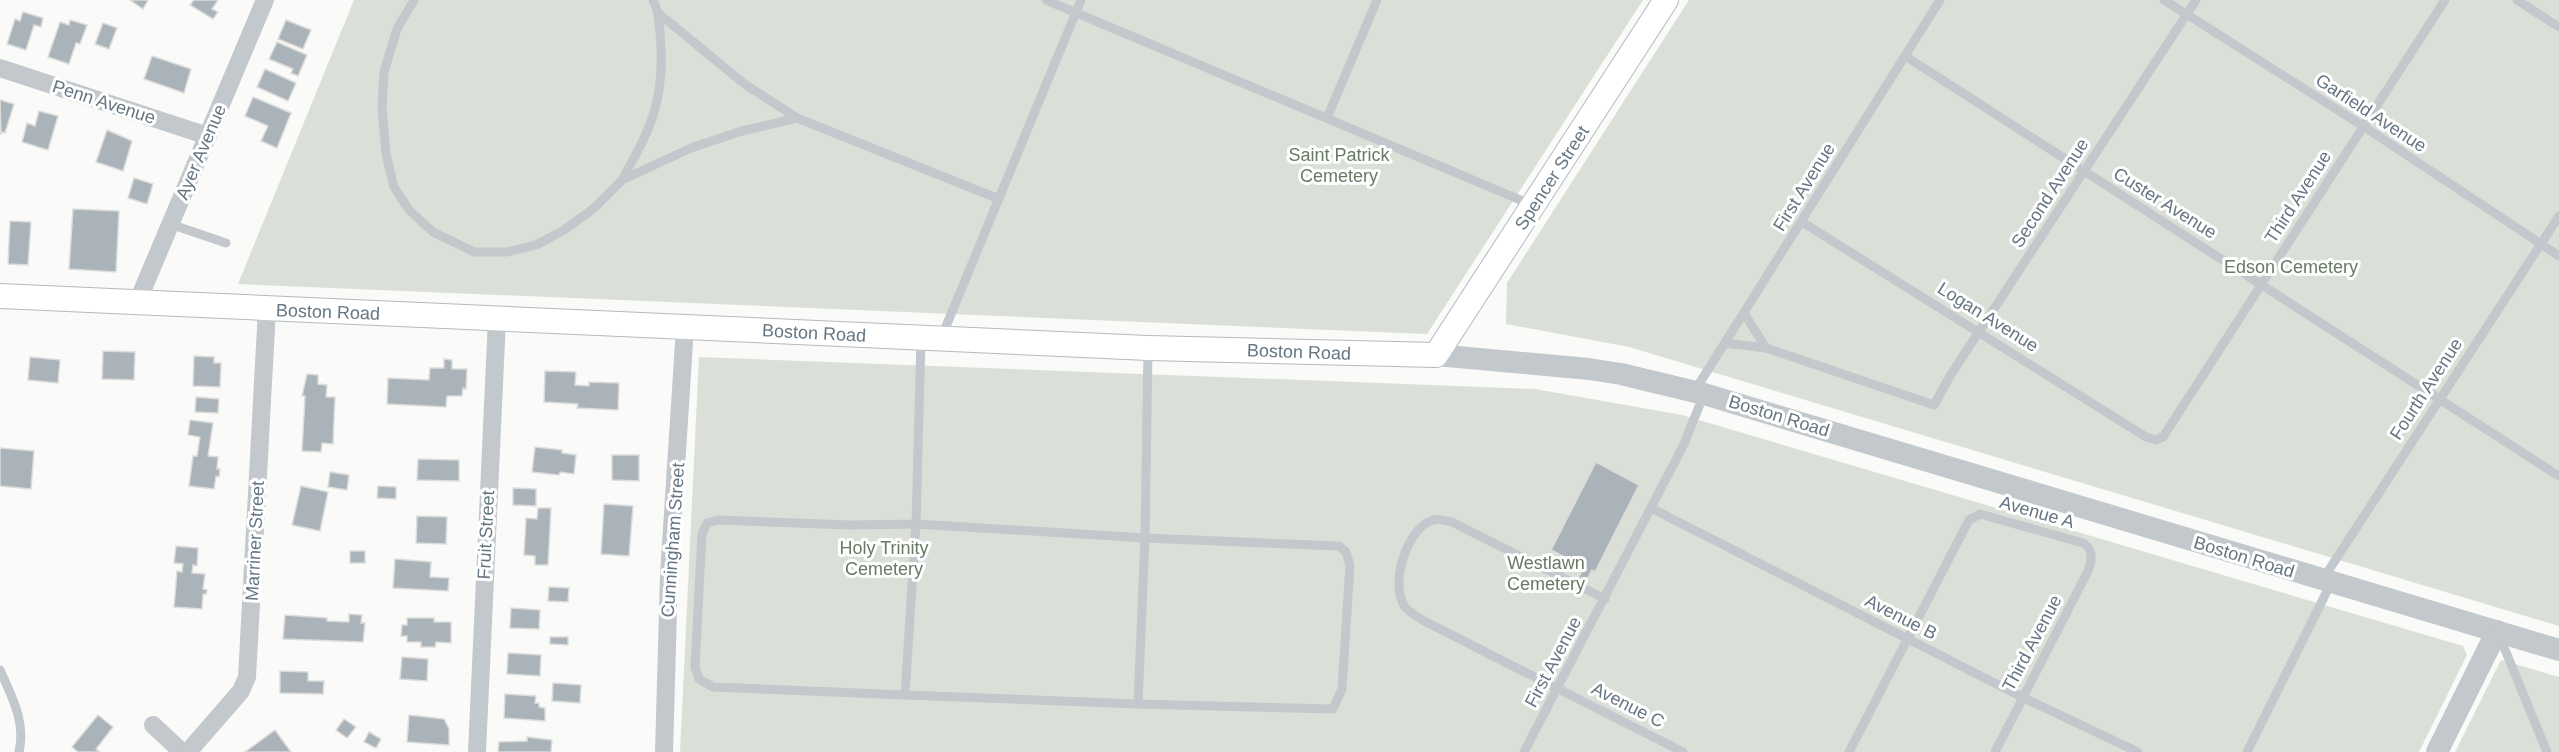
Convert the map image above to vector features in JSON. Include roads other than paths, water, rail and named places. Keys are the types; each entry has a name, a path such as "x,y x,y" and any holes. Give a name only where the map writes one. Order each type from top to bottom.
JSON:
{"main road":[{"name":"Spencer Street","path":"1436,355 1666,0"},
{"name":"Boston Road","path":"0,296 1148,348 1436,355"}],"street":[{"name":"Ayer Avenue","path":"137,303 265,0"},
{"name":"Penn Avenue","path":"0,68 208,136"},
{"name":"Marriner Street","path":"188,752 241,691 247,677 267,309"},
{"name":"Fruit Street","path":"477,752 497,319"},
{"name":"Cunningham Street","path":"664,752 669,575 685,327"},
{"name":"Boston Road","path":"1436,355 1589,369 1621,374 1699,393 2559,650"},
{"path":"2437,752 2497,632"},
{"path":"153,725 182,752"}],"lane":[{"path":"414,0 397,29 384,72 382,108 386,154 394,187 409,210 433,232 474,252 507,252 536,245 564,230 593,209 622,180 648,130 657,102 662,72 662,43 658,13 653,0"},
{"path":"1046,0 1534,206"},
{"path":"905,695 931,338 999,199 1081,0"},
{"path":"1327,118 1377,0"},
{"name":"First Avenue","path":"1524,752 1684,444 1699,393 1725,343 1940,0"},
{"name":"Garfield Avenue","path":"2164,0 2363,126 2559,255"},
{"name":"Second Avenue","path":"1766,348 1934,405 2196,0"},
{"name":"Third Avenue","path":"2156,440 2163,437 2445,0"},
{"path":"2517,0 2559,27"},
{"path":"658,13 746,85 797,118 999,199"},
{"name":"Custer Avenue","path":"1905,56 2559,476"},
{"path":"622,180 690,148 742,130 797,118"},
{"name":"Fourth Avenue","path":"2247,752 2326,582 2439,399 2559,216"},
{"name":"Logan Avenue","path":"1802,222 1980,331 2146,437 2156,440"},
{"path":"170,224 226,243"},
{"path":"1744,313 1766,348"},
{"path":"1725,343 1766,348"},
{"path":"1138,704 1145,538 1148,348"},
{"name":"Avenue B","path":"1651,508 2022,697 2138,752"},
{"name":"Avenue A","path":"1906,638 1969,520 1974,516 1986,514 2083,543 2089,547"},
{"name":"Avenue C","path":"1605,599 1452,522 1435,519 1423,526 1411,542 1398,570 1399,592 1405,607 1424,621 1683,752"},
{"path":"718,520 850,525 916,524 1145,538 1339,546 1346,552 1350,566 1342,689 1333,709 1138,704 712,687 699,680 696,667 702,534 707,523 718,520"},
{"name":"Third Avenue","path":"1995,752 2088,571 2092,555 2089,547"},
{"path":"2497,632 2547,752"},
{"path":"1848,752 1906,638"},
{"path":"0,670 17,707 21,723 19,752"}],"park label":[{"name":"Saint Patrick Cemetery","path":"1339,165"},
{"name":"Edson Cemetery","path":"2291,267"},
{"name":"Holy Trinity Cemetery","path":"884,558"},
{"name":"Westlawn Cemetery","path":"1546,573"}]}
